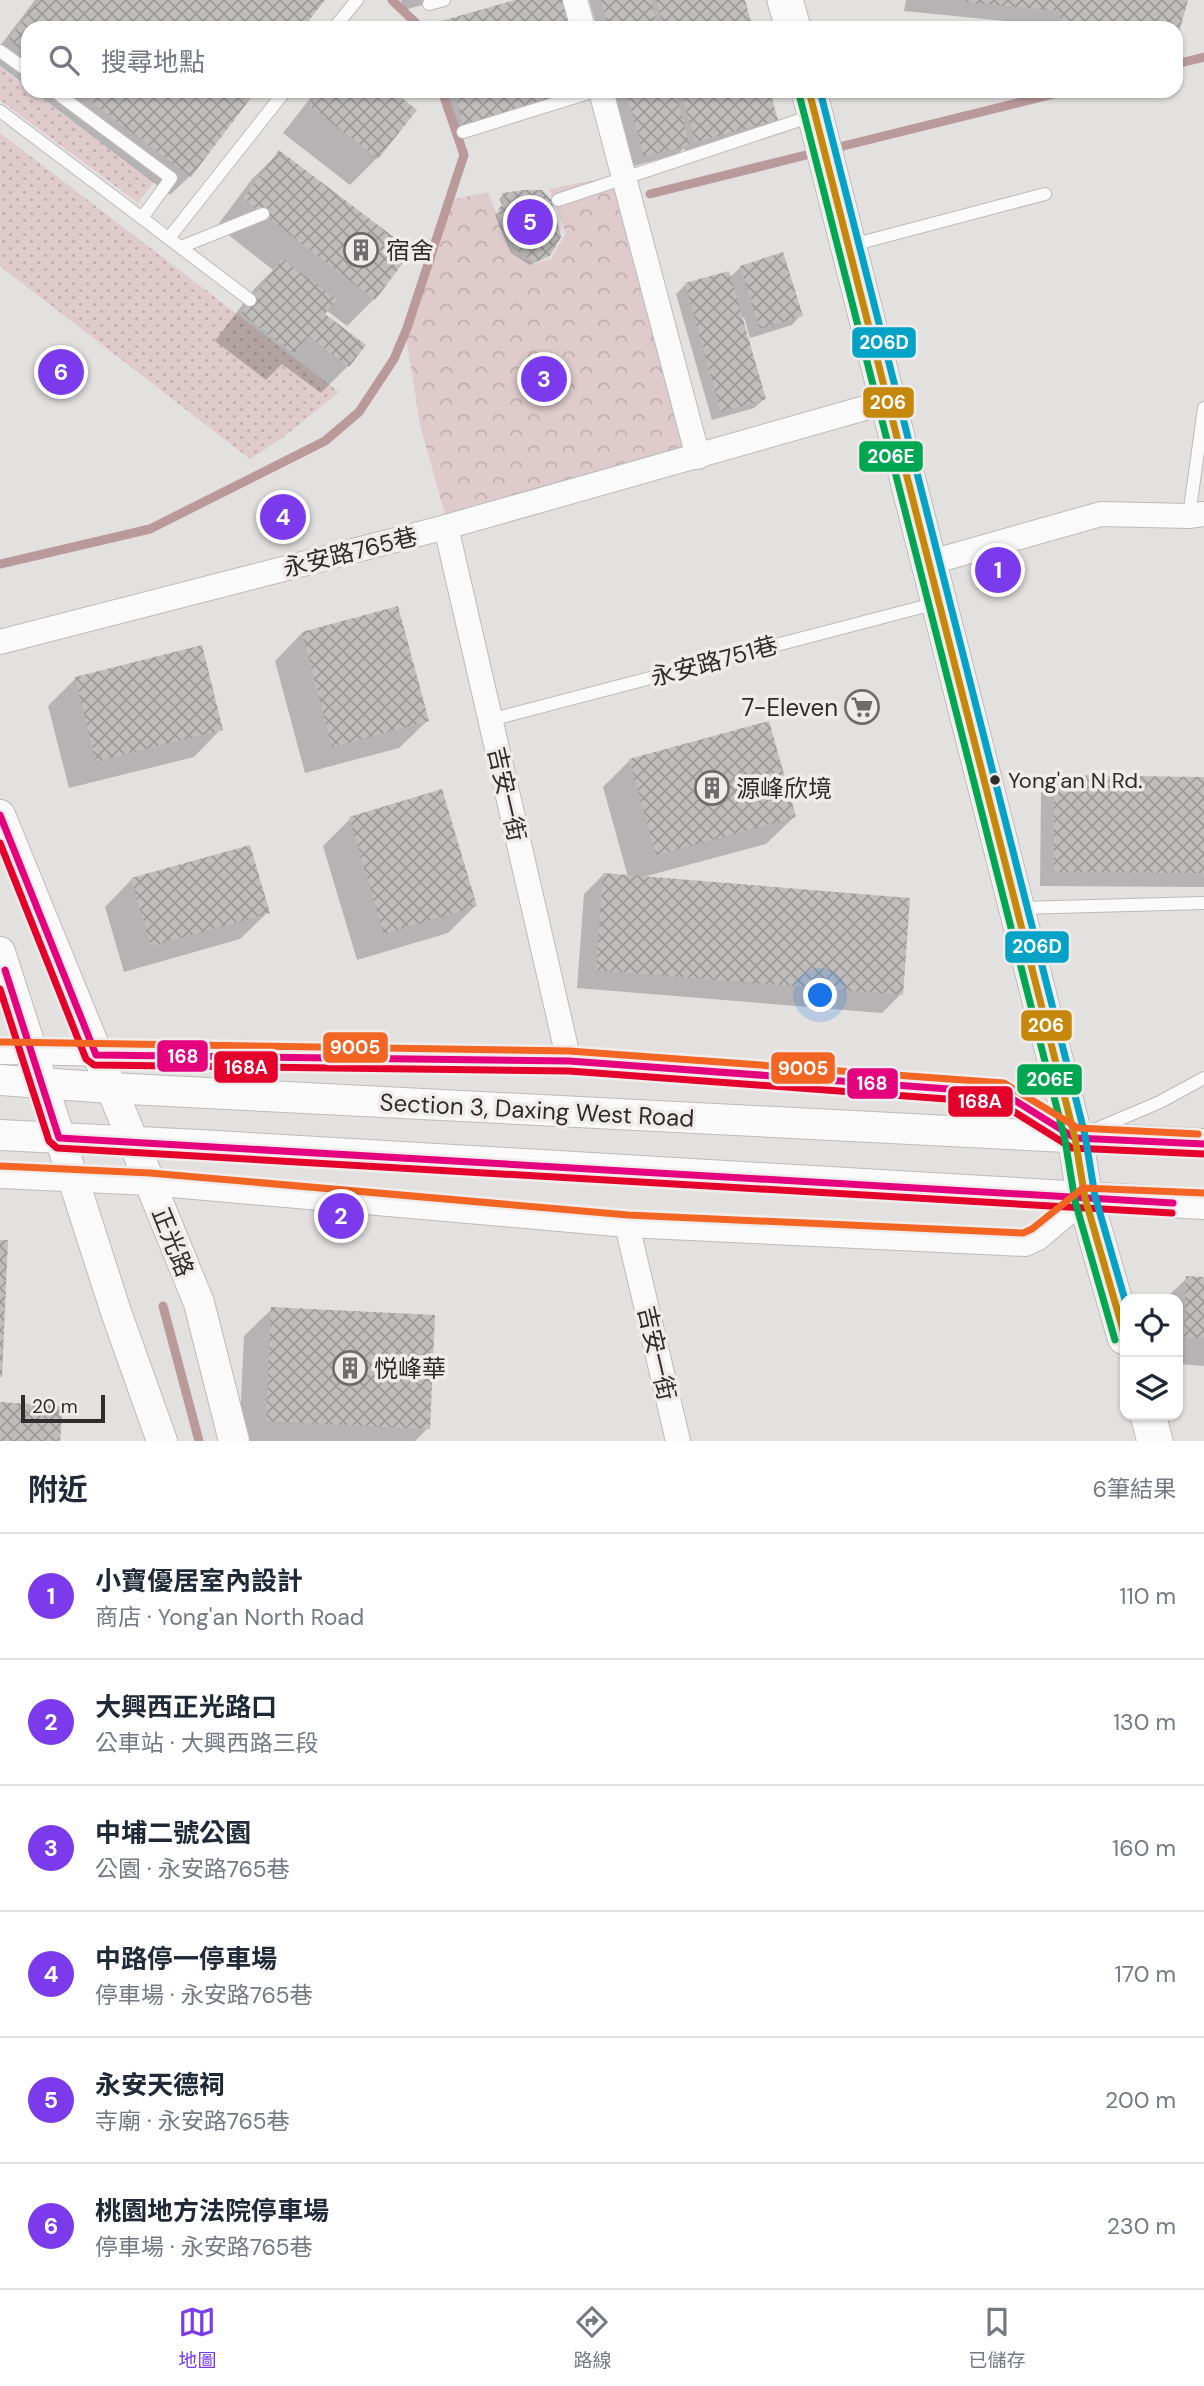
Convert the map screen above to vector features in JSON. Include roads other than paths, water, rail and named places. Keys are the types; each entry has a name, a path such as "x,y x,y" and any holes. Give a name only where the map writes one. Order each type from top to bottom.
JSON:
{"main road":[{"path":"785,0 791,21"},
{"path":"814,113 1075,1138 1085,1198 1120,1320"},
{"path":"1149,1420 1155,1441"}],"street":[{"path":"575,0 581,21"},
{"path":"603,98 698,457"},
{"name":"永安路765巷","path":"0,642 446,527 886,401"},
{"path":"928,563 1101,514 1197,515"},
{"name":"吉安一街","path":"446,527 569,1061"},
{"name":"正光路","path":"0,815 198,1303 234,1441"},
{"path":"0,952 116,1312 162,1441"},
{"path":"0,1052 569,1061 1003,1093 1075,1138"},
{"name":"Section 3, Daxing West Road","path":"0,1080 110,1088 1204,1144"},
{"path":"0,1135 1204,1204"},
{"path":"0,1176 149,1183 627,1224 1025,1244 1038,1238 1085,1198"},
{"name":"吉安一街","path":"627,1224 678,1441"}],"lane":[{"path":"340,21 356,0"},
{"path":"429,4 444,0"},
{"path":"0,51 21,66"},
{"path":"63,98 172,178 142,218"},
{"path":"169,238 279,98"},
{"path":"463,132 572,98"},
{"path":"0,111 250,300"},
{"path":"558,200 814,113"},
{"path":"848,246 1045,194"},
{"path":"181,247 263,214"},
{"path":"1197,515 1204,408"},
{"name":"永安路751巷","path":"490,720 937,603"},
{"path":"1016,908 1204,903"},
{"path":"1075,1138 1160,1102 1204,1078"}],"waterway":[{"path":"392,0 414,21"},
{"path":"1183,62 1204,57"},
{"path":"0,564 150,529 325,441 359,412 394,359 407,328 464,155 444,98"},
{"path":"831,149 1038,98"},
{"path":"650,194 818,152"},
{"path":"163,1306 199,1441"}],"place":[{"name":"永安天德祠","path":"530,222"},
{"name":"宿舍","path":"361,250"},
{"name":"桃園地方法院停車場","path":"61,372"},
{"name":"中埔二號公園","path":"544,379"},
{"name":"中路停一停車場","path":"283,517"},
{"name":"小寶優居室內設計","path":"998,570"},
{"name":"7-Eleven","path":"862,707"},
{"name":"Yong'an N Rd.","path":"995,780"},
{"name":"源峰欣境","path":"712,788"},
{"name":"大興西正光路口","path":"341,1216"},
{"name":"悦峰華","path":"350,1368"}]}
